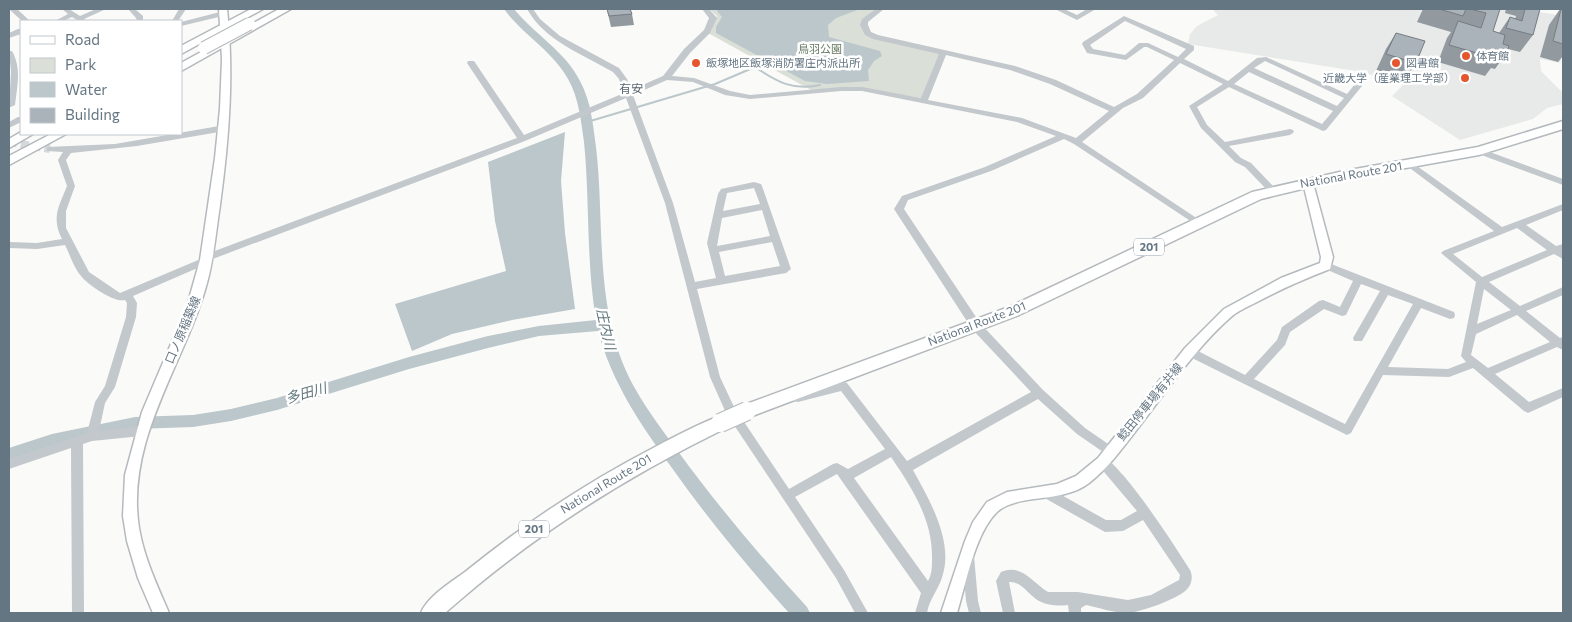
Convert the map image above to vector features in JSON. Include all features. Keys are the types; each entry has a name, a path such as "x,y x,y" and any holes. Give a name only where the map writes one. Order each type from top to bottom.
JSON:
{"highway":[{"path":"182,49 225,16 258,9"},
{"path":"182,61 204,46 267,9"},
{"path":"247,22 275,9"},
{"path":"182,67 286,9"},
{"path":"182,56 204,46"},
{"name":"National Route 201","path":"432,613 496,557 546,520 598,486 690,436 747,411 976,326 1056,292 1242,201 1272,190 1480,151 1563,125"},
{"path":"9,144 25,135"},
{"path":"9,150 38,135"},
{"path":"9,156 49,135"},
{"path":"9,161 58,135"}],"main road":[{"name":"口ノ原稲築線","path":"161,613 147,582 138,554 130,516 133,474 142,431 191,314 206,259 225,128 227,43 225,16"},
{"path":"1308,182 1327,257 1326,266"},
{"name":"鯰田停車場有井線","path":"950,613 979,526 993,506 1012,498 1046,492 1086,478 1155,398 1190,352 1228,312 1285,281 1326,266"}],"street":[{"path":"13,9 25,20"},
{"path":"65,9 79,18"},
{"path":"65,20 79,18 102,9"},
{"path":"131,9 140,20"},
{"path":"176,20 182,9"},
{"path":"530,9 542,28 616,70 623,79 669,203 715,377 730,410 840,574 862,613"},
{"path":"666,78 687,51 707,30 713,18 705,9"},
{"path":"880,9 865,21 865,29 871,35 1035,75 1114,110"},
{"path":"1059,9 1077,18 1092,9"},
{"path":"182,24 225,16"},
{"path":"1077,142 1114,110 1140,96 1179,60 1191,48 1124,18 1086,44 1090,51 1126,58 1142,45 1148,45 1179,60 1229,84 1322,128 1358,86"},
{"path":"924,101 943,52"},
{"path":"9,53 15,62 10,106"},
{"path":"1272,190 1248,165 1238,160 1204,126 1193,106 1229,84 1260,60 1266,59 1348,97"},
{"path":"471,63 522,139"},
{"path":"1249,68 1338,110"},
{"path":"68,151 62,160 71,186 60,218 61,228 85,274 115,296 127,295 206,259 522,139 666,78 694,80 728,93 750,97 852,88 1019,120 1077,142 1198,223"},
{"path":"50,149 68,151 96,149 225,128"},
{"path":"1223,145 1290,132"},
{"path":"1008,613 1001,587 1005,576 1012,574 1019,576 1042,596 1050,599 1085,599 1113,609 1141,605 1182,586 1185,582 1186,574 1146,512 1106,456 1039,393 976,326 901,212 900,205 911,196 988,169 1064,136"},
{"path":"1480,151 1563,182"},
{"path":"1410,164 1501,231"},
{"path":"690,287 786,269 758,186 754,185 724,191 712,242 721,280"},
{"path":"719,215 766,206"},
{"path":"1562,343 1446,254 1563,207"},
{"path":"1519,225 1559,248 1563,256"},
{"path":"714,250 775,238"},
{"path":"9,245 37,246 68,241"},
{"path":"1480,281 1559,248"},
{"path":"1326,266 1450,315"},
{"path":"1247,380 1281,342 1286,330 1323,304 1342,312 1358,279"},
{"path":"1480,281 1466,356 1528,408 1563,392"},
{"path":"1358,338 1386,290"},
{"path":"1470,332 1563,291"},
{"path":"92,436 100,402 110,387 131,317 132,303 127,295"},
{"path":"1190,352 1347,430 1419,302"},
{"path":"1487,374 1562,343"},
{"path":"1381,371 1449,373 1474,363"},
{"path":"788,396 798,398 843,386 905,468 928,506 936,532 938,572 928,592 921,613"},
{"path":"905,468 1039,393"},
{"path":"9,464 92,436 142,431"},
{"path":"76,440 78,613"},
{"path":"846,476 891,451"},
{"path":"787,496 836,468 841,470 928,592"},
{"path":"1046,492 1106,526 1123,525 1146,512"},
{"path":"968,556 972,601 975,613"},
{"path":"1075,613 1074,606 1085,599"}],"shaded area":[{"name":"近畿大学（産業理工学部）","path":"1212,9 1523,9 1563,16 1563,50 1560,63 1540,59 1541,71 1563,93 1563,104 1547,108 1533,119 1460,140 1392,96 1403,85 1362,72 1188,44 1190,34 1197,26 1218,15"}],"green space":[{"name":"鳥羽公園","path":"709,9 878,9 869,15 863,31 939,53 940,56 922,98 864,89 811,90 708,33 717,16"}],"water":[{"name":"鳥羽公園","path":"718,9 860,9 836,18 828,25 829,37 880,51 882,56 874,61 868,70 869,81 827,84 805,81 716,33 716,27 722,17 717,11"},
{"path":"565,132 561,181 565,233 575,309 512,320 452,334 412,351 395,304 506,271 495,221 488,162"}],"building":[{"path":"607,9 630,9 632,14 609,16"},
{"path":"1439,9 1466,9 1463,16"},
{"path":"1470,9 1500,9 1493,31 1505,35 1503,44 1509,46 1507,52 1500,50 1498,59 1449,45 1458,21 1481,28 1486,13"},
{"path":"1525,9 1540,9 1533,35 1506,28 1510,17 1522,21"},
{"path":"1561,9 1563,9 1563,44 1553,41"},
{"path":"1396,33 1425,41 1416,63 1386,54"}],"waterway":[{"name":"庄内川","path":"509,9 561,61 575,81 582,99 591,155 600,304 611,351 621,377 651,426 698,492 748,554 801,613"},
{"path":"587,122 715,84 755,67 778,81 793,86 810,87 820,85"},
{"name":"多田川","path":"9,455 52,441 135,423 193,421 231,415 277,404 409,363 488,342 539,331 603,325"}],"tunnel":[{"path":"9,142 50,149"}],"place":[{"name":"体育館","path":"1466,56"},
{"name":"飯塚地区飯塚消防署庄内派出所","path":"696,63"},
{"name":"図書館","path":"1396,63"},
{"name":"近畿大学（産業理工学部）","path":"1465,78"}],"district":[{"name":"有安","path":"631,89"}]}
